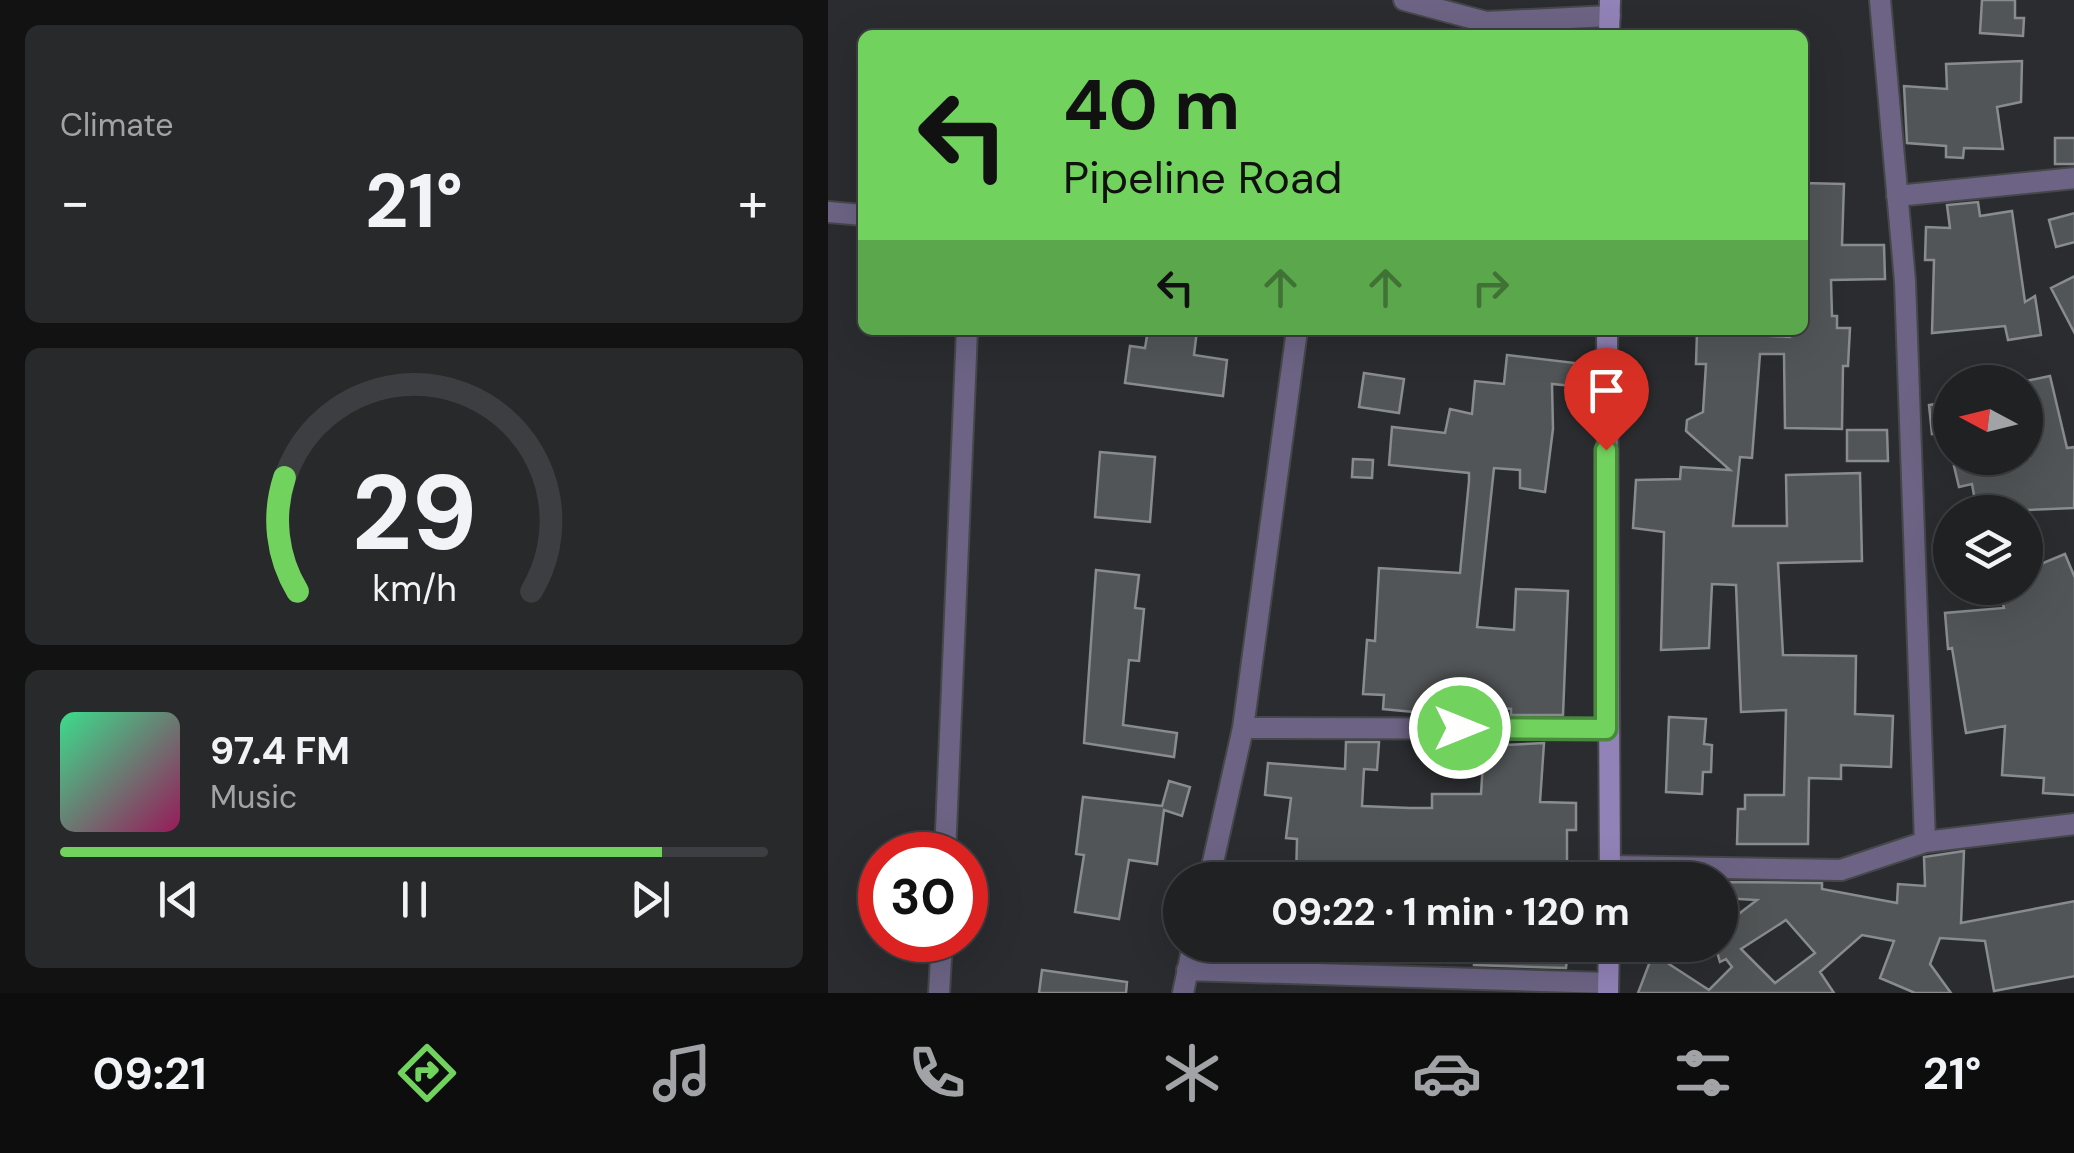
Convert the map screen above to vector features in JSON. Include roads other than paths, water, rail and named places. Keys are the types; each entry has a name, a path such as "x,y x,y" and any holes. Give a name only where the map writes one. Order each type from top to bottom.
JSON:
{"street":[{"path":"1404,0 1486,22 1610,17"},
{"path":"1880,0 1907,319 1925,842"},
{"path":"1896,196 2074,178"},
{"path":"828,212 858,215"},
{"path":"946,832 967,335"},
{"path":"1214,862 1243,728 1296,335"},
{"path":"1607,335 1606,729 1610,862"},
{"path":"1243,728 1606,729"},
{"path":"1738,871 1841,870 1925,842 2074,824"},
{"path":"939,993 941,962"},
{"path":"1183,993 1189,962"},
{"path":"1187,970 1608,988 1608,962"}]}
